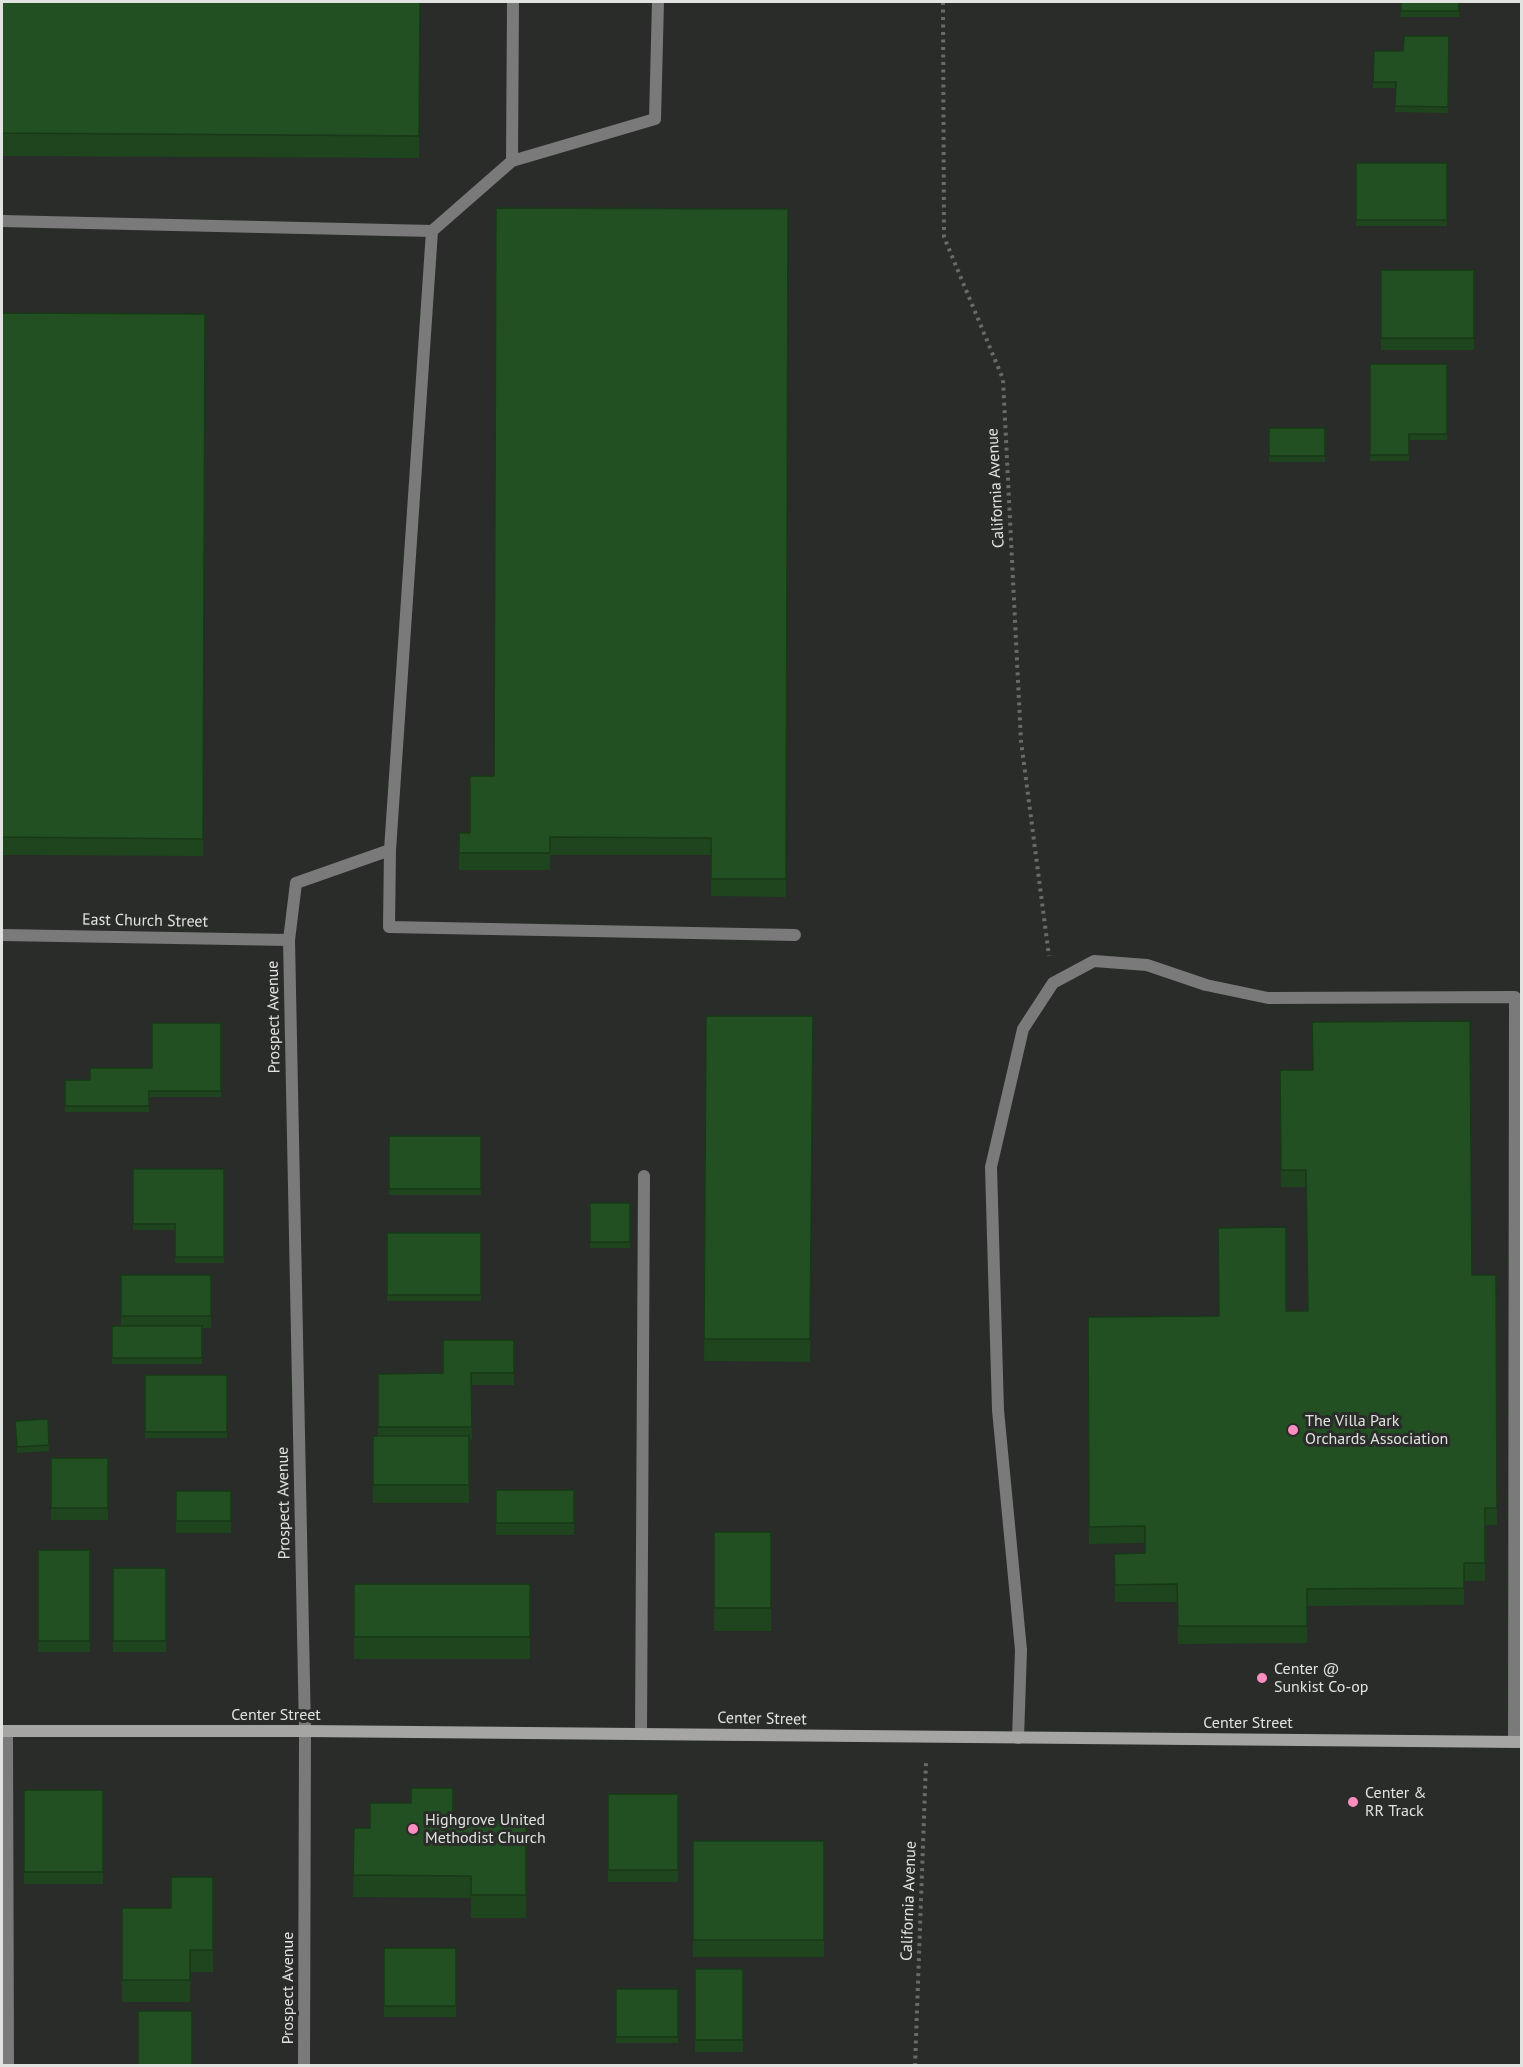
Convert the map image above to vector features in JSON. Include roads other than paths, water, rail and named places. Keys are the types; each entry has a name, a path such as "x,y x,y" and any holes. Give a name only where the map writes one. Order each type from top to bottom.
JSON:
{"main road":[{"name":"Center Street","path":"4,1731 305,1731 1518,1742"}],"street":[{"path":"512,161 513,2"},
{"path":"2,221 432,231 512,161 655,119 658,2"},
{"path":"432,231 390,850 389,927 795,935"},
{"name":"Prospect Avenue","path":"304,2066 305,1731 289,940 296,883 390,850"},
{"name":"East Church Street","path":"2,935 289,940"},
{"path":"1018,1738 1021,1650 998,1410 991,1167 1023,1029 1053,983 1094,961 1147,964 1206,985 1268,998 1518,994 1518,1742"},
{"path":"641,1734 645,1176"},
{"path":"4,1731 8,2066"}],"place":[{"name":"The Villa Park Orchards Association","path":"1293,1430"},
{"name":"Center @ Sunkist Co-op","path":"1262,1678"},
{"name":"Center & RR Track","path":"1353,1802"},
{"name":"Highgrove United Methodist Church","path":"413,1829"}]}
